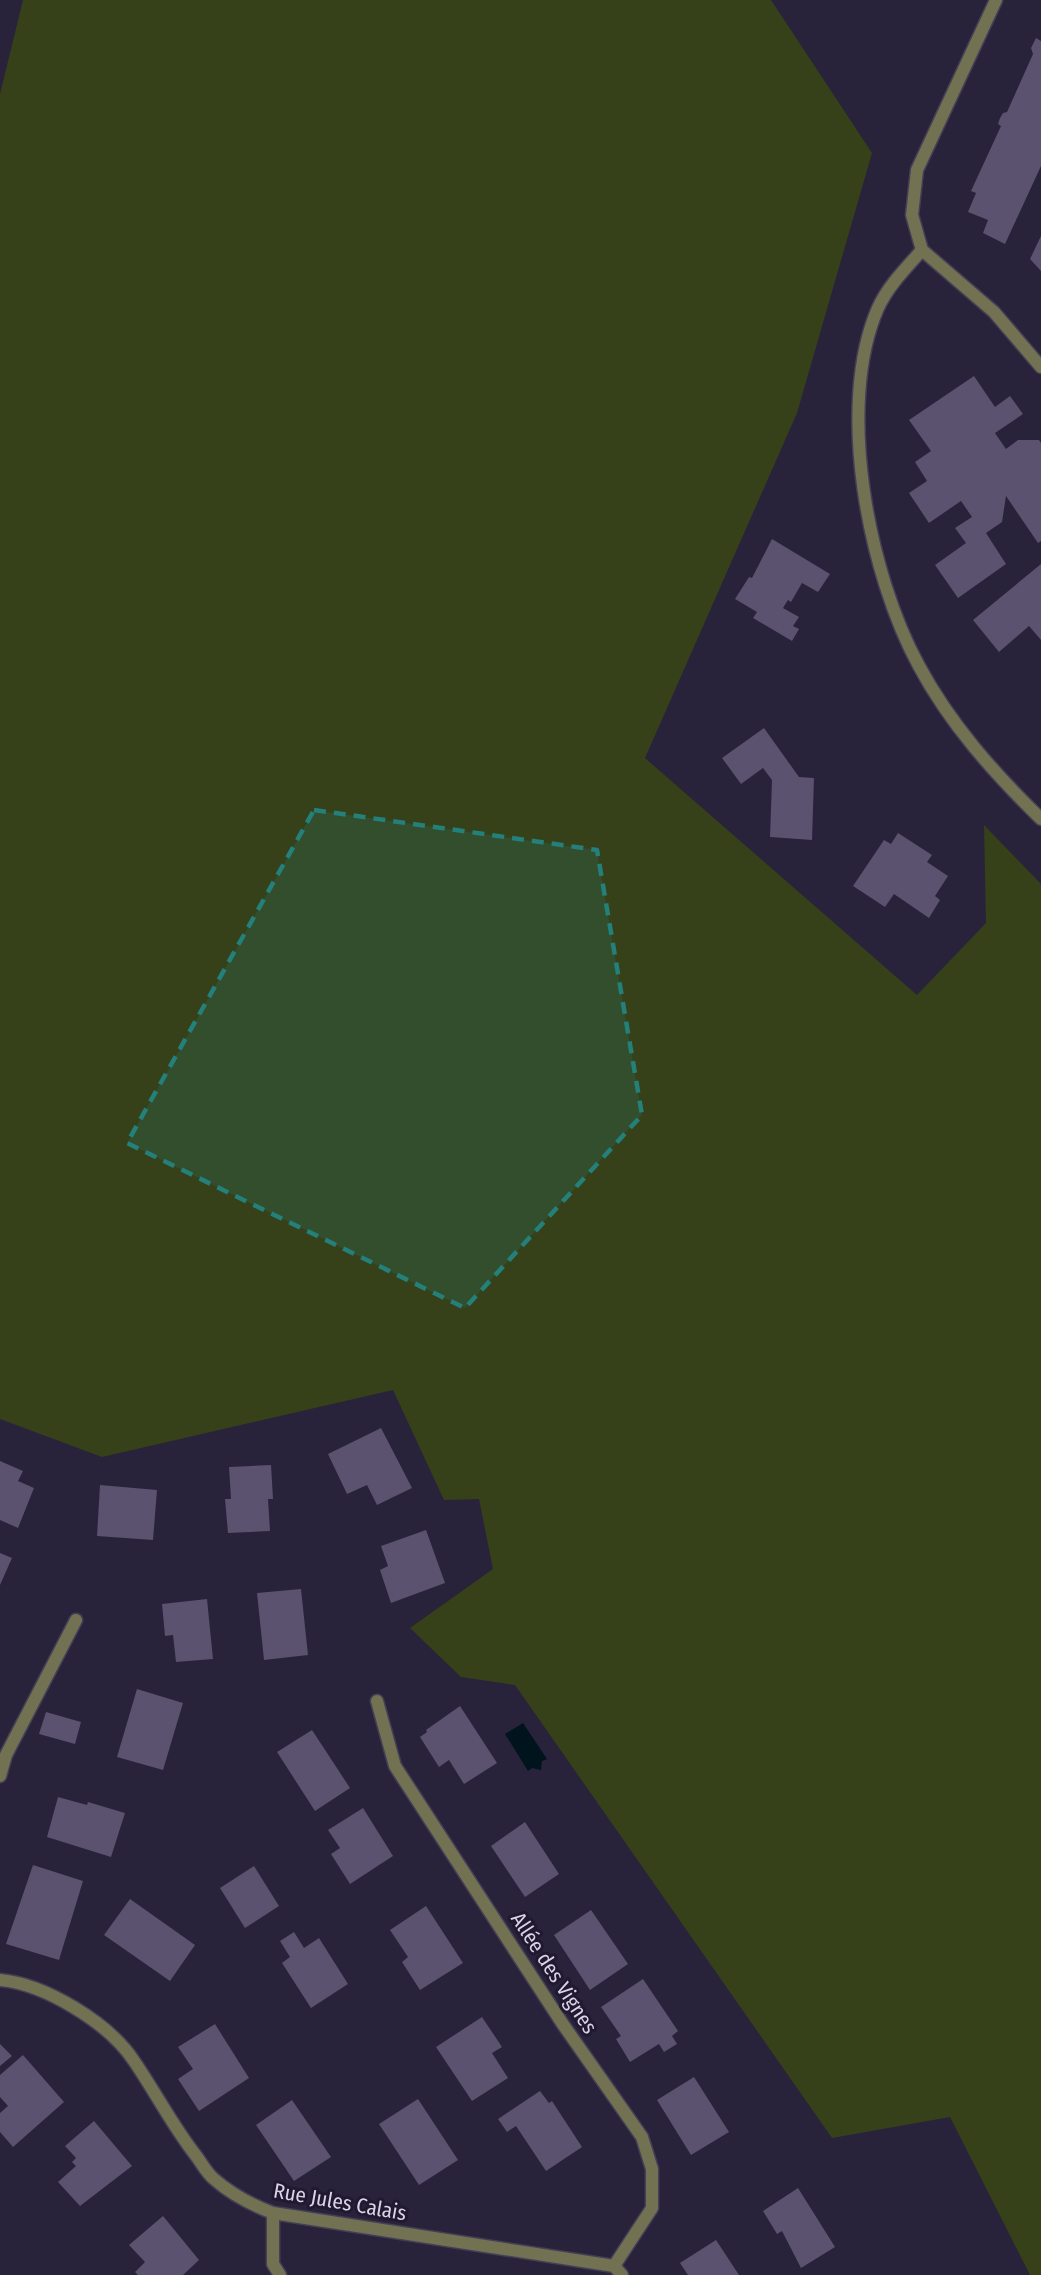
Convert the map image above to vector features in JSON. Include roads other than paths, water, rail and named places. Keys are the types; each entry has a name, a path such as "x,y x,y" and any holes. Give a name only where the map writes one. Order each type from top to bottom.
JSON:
{"street":[{"path":"996,0 917,170 912,215 922,250 994,312 1041,367"},
{"path":"922,250 891,287 879,307 862,359 859,391 860,453 873,538 891,599 919,666 968,740 1004,782 1041,819"},
{"path":"0,1776 6,1755 76,1620"},
{"name":"Allée des Vignes","path":"377,1701 395,1766 562,2023 642,2137 652,2169 652,2208 618,2270"},
{"name":"Rue Jules Calais","path":"0,1980 18,1982 62,2000 104,2029 133,2059 173,2127 213,2178 252,2205 273,2214 618,2270"},
{"path":"273,2214 273,2264 280,2275"}],"water":[{"path":"523,1723 547,1759 542,1761 541,1770 532,1768 528,1771 505,1734"}]}
